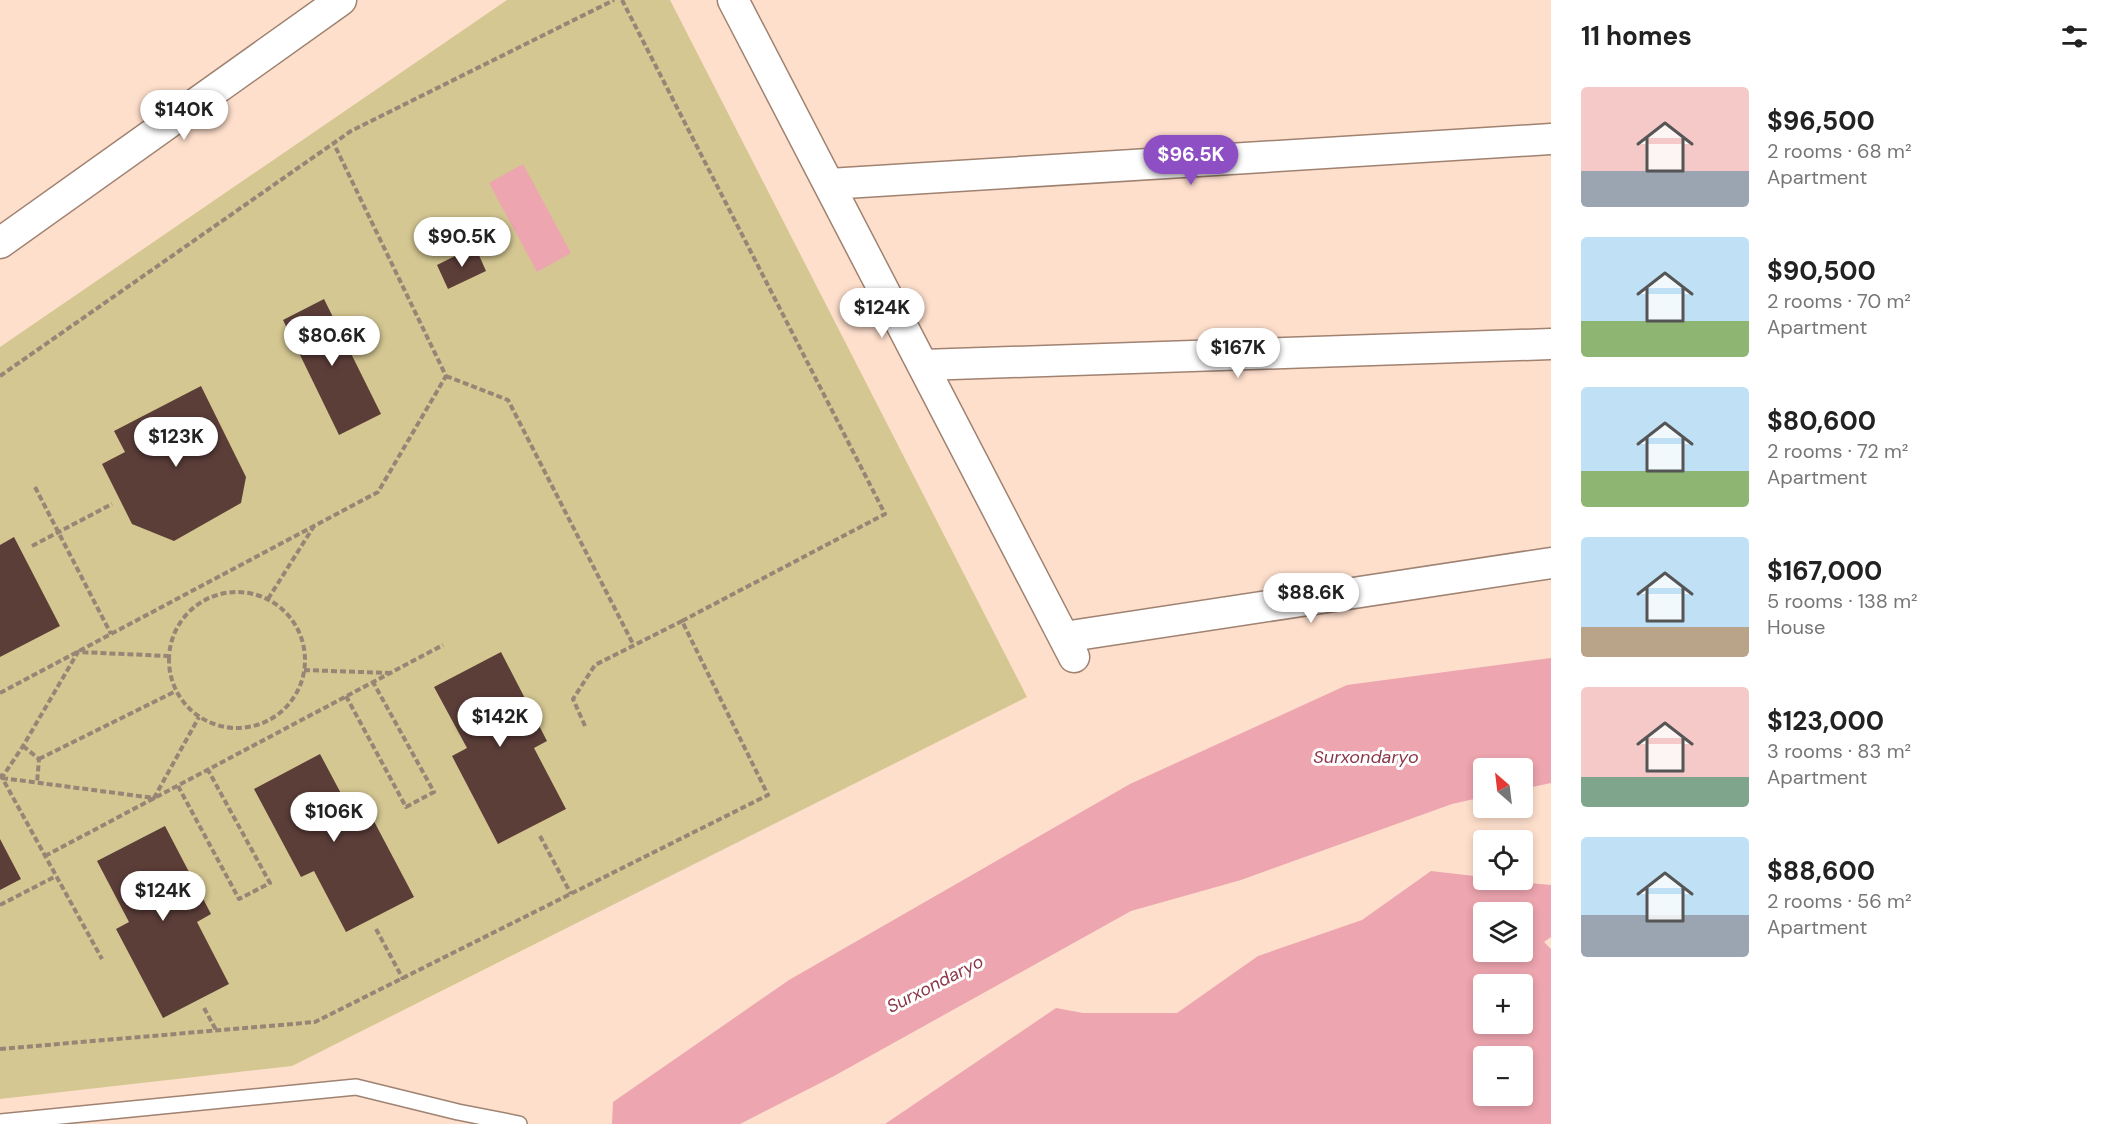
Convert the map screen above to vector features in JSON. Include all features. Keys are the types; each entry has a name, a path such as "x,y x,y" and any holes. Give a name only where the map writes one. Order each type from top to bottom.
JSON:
{"street":[{"path":"0,243 341,0"},
{"path":"734,0 1069,647 1551,563"},
{"path":"829,184 1551,139"},
{"path":"923,366 1551,344"}],"lane":[{"path":"0,1122 356,1087 458,1112 519,1124"}],"path":[{"path":"0,376 351,131 614,0"},
{"path":"585,726 573,699 595,665 885,514 622,0"},
{"path":"334,144 446,376 508,400 633,644"},
{"path":"0,693 378,492 446,376"},
{"path":"35,487 111,634"},
{"path":"32,546 112,504"},
{"path":"268,599 315,526"},
{"path":"226,592 247,592 268,599 285,611 298,628 304,649 304,670 297,691 285,708 267,720 244,728 221,726 199,717 182,701 171,679 168,656 173,633 186,613 206,599 226,592"},
{"path":"0,1049 315,1022 768,795 682,621"},
{"path":"45,856 443,645"},
{"path":"78,652 168,656"},
{"path":"1,777 78,652"},
{"path":"304,670 390,673"},
{"path":"346,696 406,807 434,792 373,682"},
{"path":"39,759 176,691"},
{"path":"154,798 199,717"},
{"path":"22,746 39,759"},
{"path":"37,783 39,759"},
{"path":"178,786 239,899 260,889 270,883 208,770"},
{"path":"1,777 154,798"},
{"path":"1,777 102,959"},
{"path":"540,836 571,894"},
{"path":"0,905 56,876"},
{"path":"376,929 403,978"},
{"path":"204,1008 216,1030"}],"shaded area":[{"path":"507,0 670,0 1027,697 292,1066 0,1099 0,347"}],"water":[{"path":"523,164 571,253 537,272 489,183"},
{"name":"Surxondaryo","path":"1551,658 1551,783 1533,787 1533,758 1473,758 1473,799 1452,804 1241,880 1131,911 834,1076 740,1124 612,1124 613,1102 789,980 1130,784 1347,685"},
{"path":"1431,871 1473,876 1473,890 1533,890 1533,883 1551,885 1551,937 1544,942 1551,949 1551,1124 885,1124 1056,1008 1083,1013 1177,1013 1258,956 1362,920"}],"building":[{"path":"475,246 486,271 448,289 437,265"},
{"path":"324,299 381,414 339,435 283,320"},
{"path":"201,386 246,477 241,503 174,541 132,524 102,464 125,452 114,431"},
{"path":"14,537 60,626 0,657 0,545"},
{"path":"501,652 547,741 534,748 566,809 498,844 452,756 467,748 434,687"},
{"path":"320,754 353,816 367,808 414,897 346,932 314,871 301,877 254,789"},
{"path":"165,826 211,914 197,922 229,984 163,1018 116,929 129,922 97,861"},
{"path":"0,839 21,879 0,890"}]}
